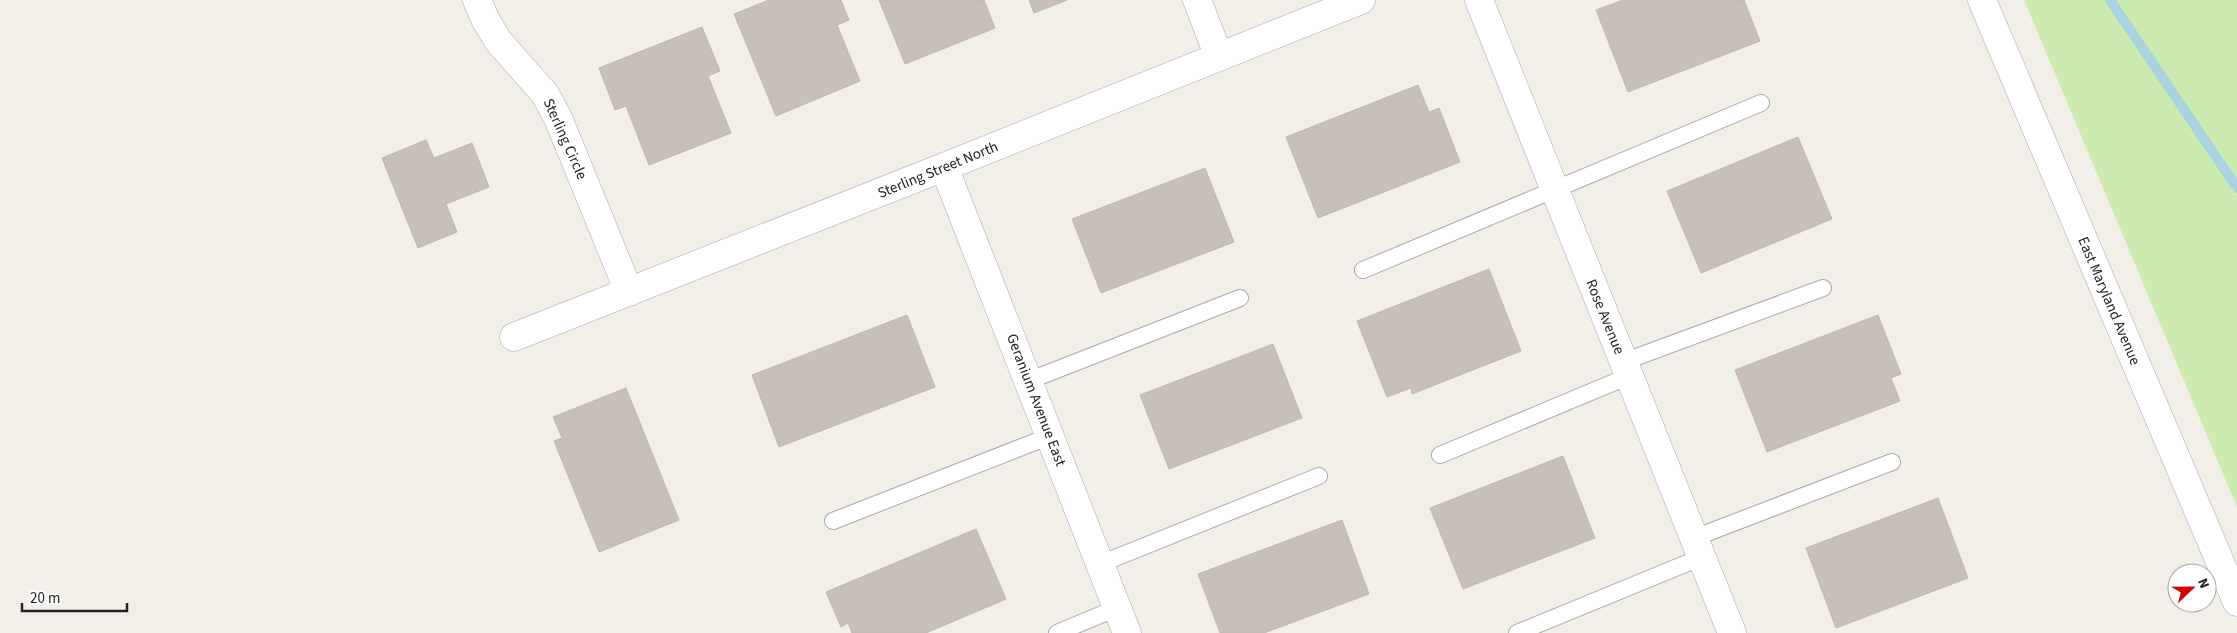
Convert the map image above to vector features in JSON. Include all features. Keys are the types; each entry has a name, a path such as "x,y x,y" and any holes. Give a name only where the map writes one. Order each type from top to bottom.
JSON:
{"street":[{"name":"Sterling Circle","path":"477,0 485,19 499,42 545,94 558,118 629,292"},
{"path":"1197,0 1219,57"},
{"name":"Sterling Street North","path":"514,337 1360,0"},
{"name":"Rose Avenue","path":"1479,0 1732,633"},
{"name":"East Maryland Avenue","path":"1982,0 2237,602"},
{"name":"Geranium Avenue East","path":"944,167 1127,633"}],"lane":[{"path":"1363,270 1554,188 1761,103"},
{"path":"1440,455 1626,369 1823,288"},
{"path":"1028,381 1240,298"},
{"path":"833,521 1050,436"},
{"path":"1517,633 1698,548 1892,462"},
{"path":"1100,564 1319,476"},
{"path":"1057,633 1117,608"}],"green space":[{"path":"2024,0 2237,0 2237,507"}],"building":[{"path":"769,0 841,0 849,20 837,25 860,81 776,116 734,14"},
{"path":"879,0 984,0 995,28 905,64"},
{"path":"1029,0 1067,0 1034,13"},
{"path":"1623,0 1744,0 1760,41 1628,92 1596,10"},
{"path":"702,27 720,71 708,76 731,133 649,165 626,106 615,110 599,68"},
{"path":"1418,85 1429,112 1439,108 1460,162 1318,218 1286,137"},
{"path":"1798,137 1832,219 1701,273 1667,191"},
{"path":"426,140 434,158 472,143 489,187 446,204 457,232 418,248 382,158"},
{"path":"1205,168 1234,242 1101,293 1072,219"},
{"path":"1489,269 1521,351 1412,394 1411,388 1387,397 1357,321"},
{"path":"907,315 935,387 779,447 752,375"},
{"path":"1878,315 1901,374 1891,378 1900,401 1767,452 1735,370"},
{"path":"1273,344 1302,418 1169,469 1140,395"},
{"path":"626,388 679,520 599,552 554,441 562,438 553,417"},
{"path":"1563,456 1595,538 1463,589 1430,508"},
{"path":"1938,498 1968,578 1836,628 1806,548"},
{"path":"1342,520 1369,594 1264,633 1220,633 1198,574"},
{"path":"976,529 1006,599 926,633 852,633 848,623 841,627 826,592"}],"waterway":[{"path":"2110,0 2237,188"}]}
